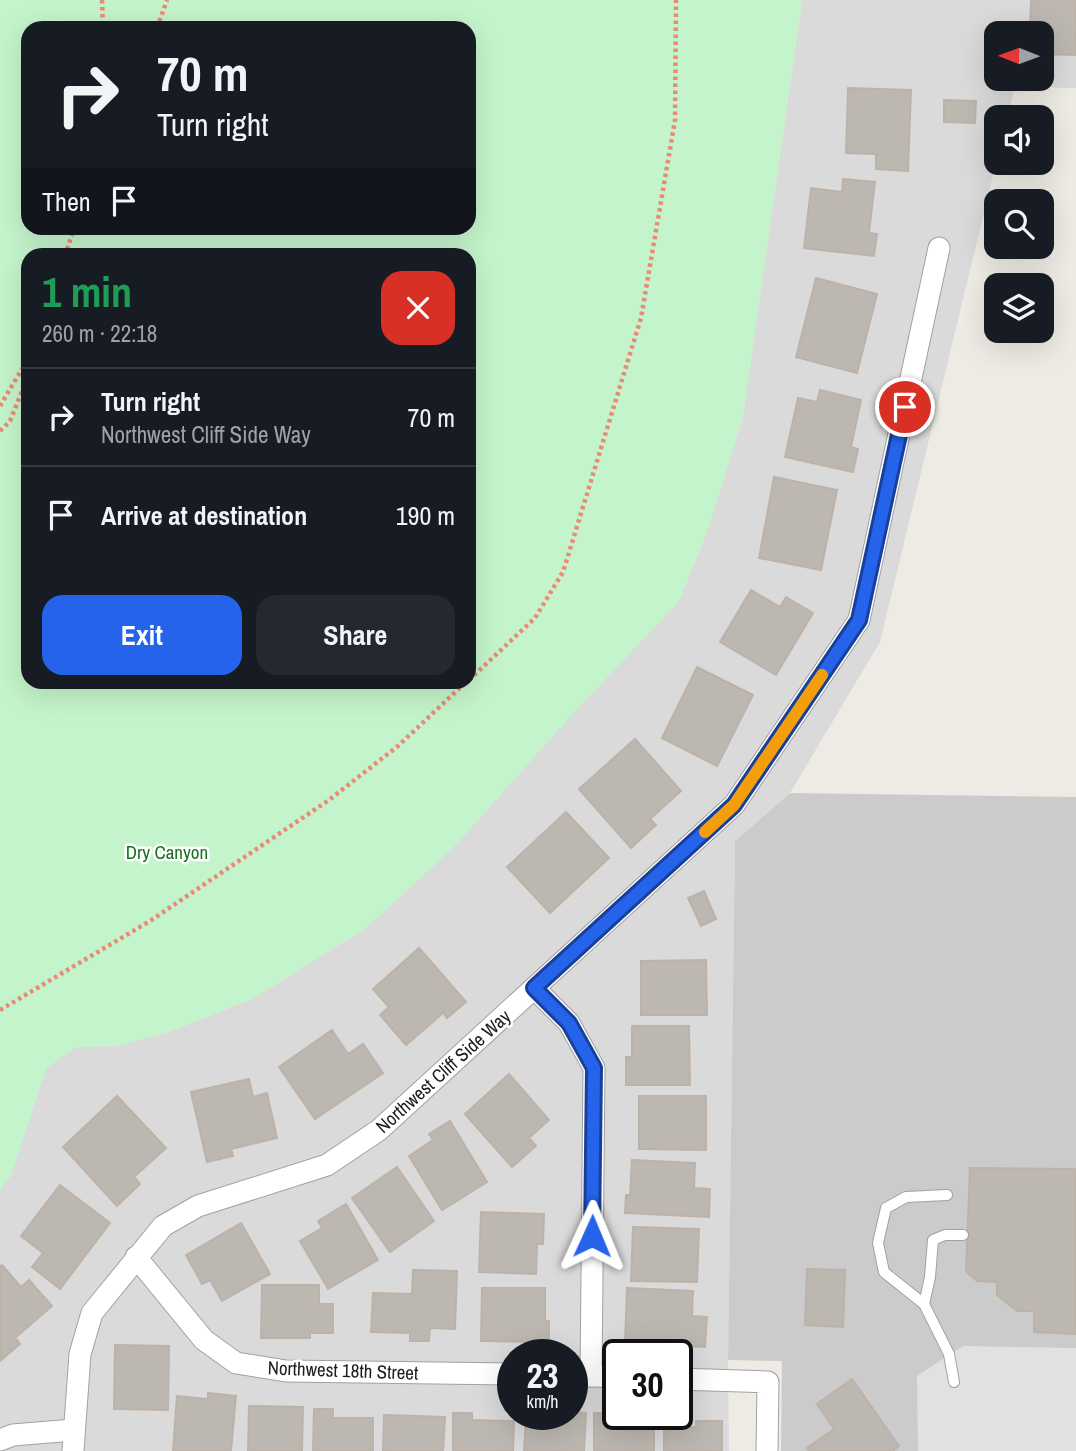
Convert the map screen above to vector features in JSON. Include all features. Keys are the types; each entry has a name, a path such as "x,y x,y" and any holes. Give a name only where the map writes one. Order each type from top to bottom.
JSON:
{"street":[{"name":"Northwest Cliff Side Way","path":"73,1441 80,1354 92,1313 163,1226 198,1206 327,1165 369,1137 734,805 859,620 939,248"},
{"path":"534,988 569,1023 594,1068 583,1339"},
{"name":"Northwest 18th Street","path":"135,1257 204,1340 236,1363 286,1371 497,1374"},
{"path":"693,1380 768,1382 767,1451"},
{"path":"0,1440 13,1435 73,1441"}],"lane":[{"path":"947,1195 906,1197 886,1208 878,1243 884,1272 924,1304 949,1354 954,1382"},
{"path":"924,1304 930,1277 933,1240 945,1235 964,1235"}],"path":[{"path":"102,0 103,21"},
{"path":"160,21 167,0"},
{"path":"476,673 535,618 563,572 642,318 675,120 676,0"},
{"path":"0,406 21,371"},
{"path":"0,431 10,421 21,394"},
{"path":"0,1010 150,921 329,800 398,746 459,689"}],"shaded area":[{"path":"802,0 1076,0 1076,88 1054,88 1054,21 984,21 984,91 1014,91 1010,105 984,105 984,175 993,175 990,189 984,189 984,213 880,642 790,793 735,841 729,1451 0,1451 0,1190 11,1175 46,1068 76,1047 116,1046 171,1031 252,999 366,928 679,601 708,529 743,416"},
{"path":"790,793 1076,797 1076,1451 781,1451 782,1361 728,1360 735,841"},
{"path":"963,1346 1076,1348 1076,1451 918,1451 917,1376"}],"green space":[{"name":"Dry Canyon","path":"0,0 802,0 743,416 708,529 679,601 570,717 453,848 366,928 252,999 171,1031 116,1046 77,1047 46,1068 11,1175 0,1190"}],"building":[{"path":"1031,0 1076,0 1076,55 1054,54 1054,21 1030,21"},
{"path":"848,88 911,90 908,171 876,169 876,154 846,153"},
{"path":"944,100 976,101 975,123 944,122"},
{"path":"843,179 875,182 869,233 877,234 874,256 804,248 811,188 842,192"},
{"path":"816,278 877,294 857,373 796,357"},
{"path":"820,390 861,400 851,447 858,449 853,472 785,457 798,398 817,402"},
{"path":"774,477 837,490 821,570 759,558"},
{"path":"751,590 780,607 786,597 813,613 776,675 720,642"},
{"path":"697,667 753,695 717,766 662,738"},
{"path":"635,739 681,791 650,819 656,825 631,848 579,789"},
{"path":"566,812 609,858 550,913 507,867"},
{"path":"704,891 716,919 701,926 688,898"},
{"path":"419,948 466,1002 447,1018 443,1013 406,1045 380,1015 389,1007 373,989"},
{"path":"706,960 707,1015 641,1015 641,961"},
{"path":"632,1026 689,1026 690,1085 626,1085 626,1057 632,1057"},
{"path":"332,1030 348,1054 363,1044 383,1073 315,1119 279,1067"},
{"path":"509,1074 549,1120 529,1138 536,1146 512,1167 465,1114"},
{"path":"249,1079 253,1097 267,1093 277,1138 231,1149 233,1156 207,1162 191,1092"},
{"path":"117,1096 166,1148 134,1177 140,1184 117,1206 63,1147"},
{"path":"639,1096 706,1096 706,1150 639,1149"},
{"path":"450,1121 487,1182 442,1210 409,1156 433,1140 429,1134"},
{"path":"632,1160 695,1163 694,1188 710,1189 709,1217 625,1213 626,1195 630,1195"},
{"path":"397,1167 434,1221 390,1252 352,1198"},
{"path":"970,1168 1076,1169 1076,1334 1034,1332 1034,1311 1017,1311 997,1295 997,1282 977,1281 966,1271"},
{"path":"60,1185 110,1223 60,1289 32,1267 43,1253 21,1236"},
{"path":"346,1204 378,1260 328,1289 300,1241 322,1228 318,1221"},
{"path":"481,1212 544,1214 543,1244 537,1244 536,1274 479,1272"},
{"path":"241,1223 270,1274 222,1301 210,1280 202,1284 186,1255"},
{"path":"633,1227 699,1229 697,1282 631,1281"},
{"path":"2,1265 21,1287 29,1280 52,1306 15,1338 20,1344 1,1360 0,1267"},
{"path":"807,1269 845,1270 843,1327 805,1325"},
{"path":"413,1270 457,1271 455,1329 430,1328 429,1341 410,1341 410,1333 371,1332 373,1293 412,1294"},
{"path":"262,1285 319,1285 319,1304 333,1304 333,1333 310,1333 310,1338 261,1338"},
{"path":"482,1288 545,1288 545,1321 549,1321 549,1339 481,1341"},
{"path":"627,1288 693,1291 692,1316 707,1317 705,1347 693,1346 693,1339 625,1339"},
{"path":"115,1345 169,1346 168,1410 114,1409"},
{"path":"852,1379 899,1446 893,1451 809,1451 807,1448 834,1429 817,1404"},
{"path":"208,1393 236,1396 231,1451 173,1451 177,1396 208,1399"},
{"path":"249,1406 303,1407 302,1451 248,1451"},
{"path":"314,1409 333,1409 333,1418 373,1418 373,1451 313,1451"},
{"path":"453,1413 472,1413 472,1420 497,1421 497,1430 514,1430 513,1451 453,1451"},
{"path":"594,1413 602,1413 602,1430 654,1430 654,1451 594,1451"},
{"path":"384,1415 445,1417 443,1451 383,1451"},
{"path":"696,1421 722,1421 722,1451 664,1451 664,1430 693,1430 693,1427 696,1427"},
{"path":"525,1430 585,1430 584,1451 524,1451"}],"slow traffic":[{"path":"705,832 734,805 822,675"}],"route":[{"path":"592,1236 594,1068 569,1023 534,988 734,805 859,620 905,407"}]}
